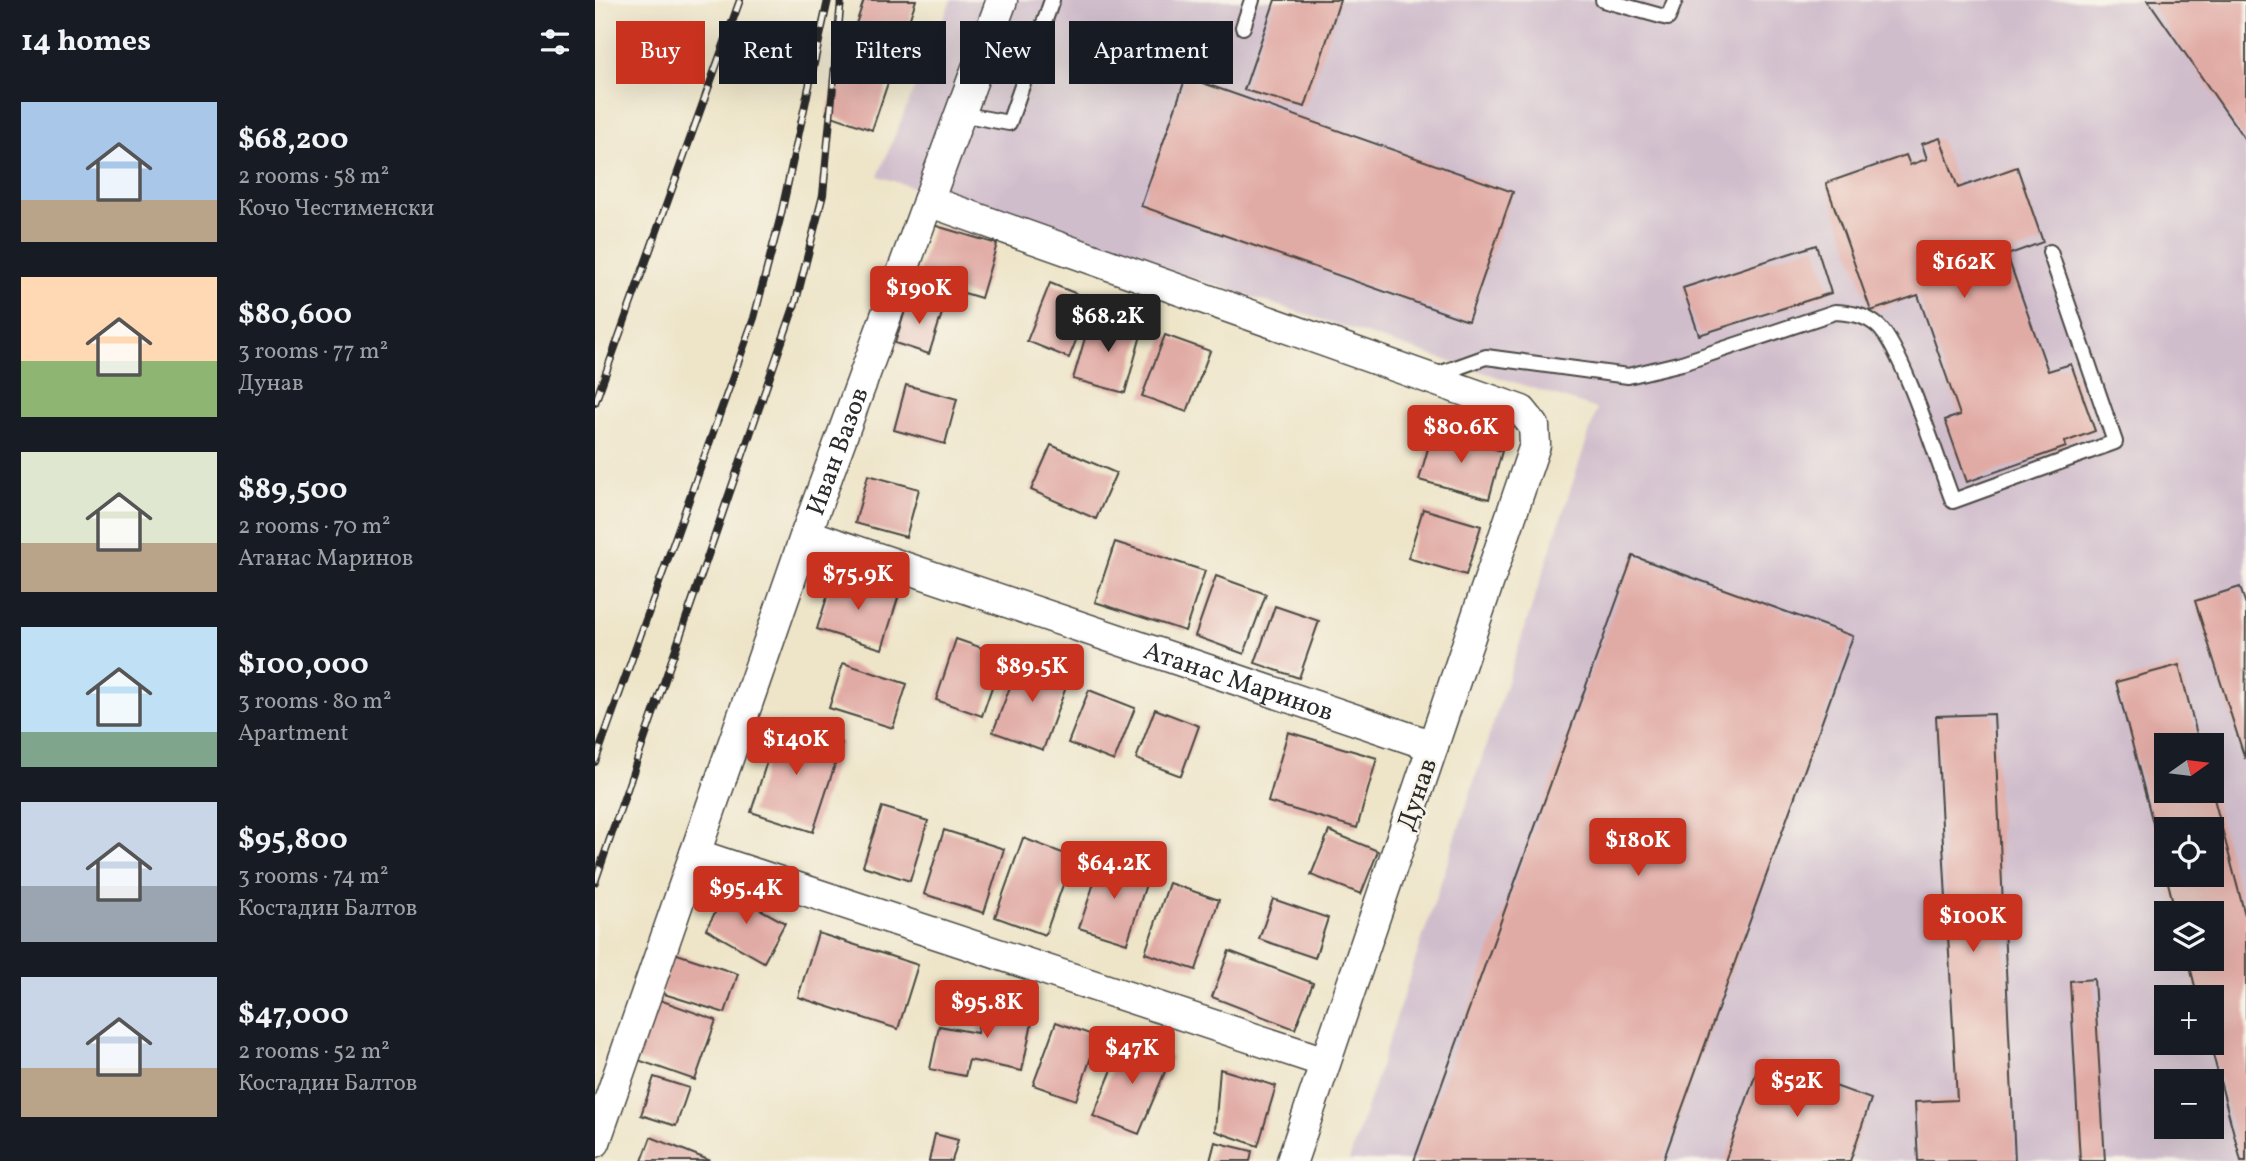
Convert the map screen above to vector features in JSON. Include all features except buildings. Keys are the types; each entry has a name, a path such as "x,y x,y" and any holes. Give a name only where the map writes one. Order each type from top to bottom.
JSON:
{"street":[{"name":"Иван Вазов","path":"595,1142 806,534 1002,0"},
{"path":"928,201 1425,379"},
{"name":"Дунав","path":"1293,1161 1535,445 1534,426 1522,411 1425,379"},
{"name":"Атанас Маринов","path":"806,534 1433,746"},
{"path":"695,854 1325,1062"}],"lane":[{"path":"960,114 1009,123 1052,0"},
{"path":"1243,27 1252,0"},
{"path":"1603,0 1668,18 1675,0"},
{"path":"1425,379 1486,357 1628,376 1682,363 1835,312 1858,313 1879,327 1895,350 1953,501 2115,442 2050,253"}],"shaded area":[{"path":"951,0 2246,0 2246,1161 1349,1161 1597,409 878,176 916,84 946,84 946,21 942,21"}],"railway":[{"path":"595,403 740,0"},
{"path":"595,762 754,318 780,219 828,0"},
{"path":"595,882 796,301 823,195 841,0"}]}
